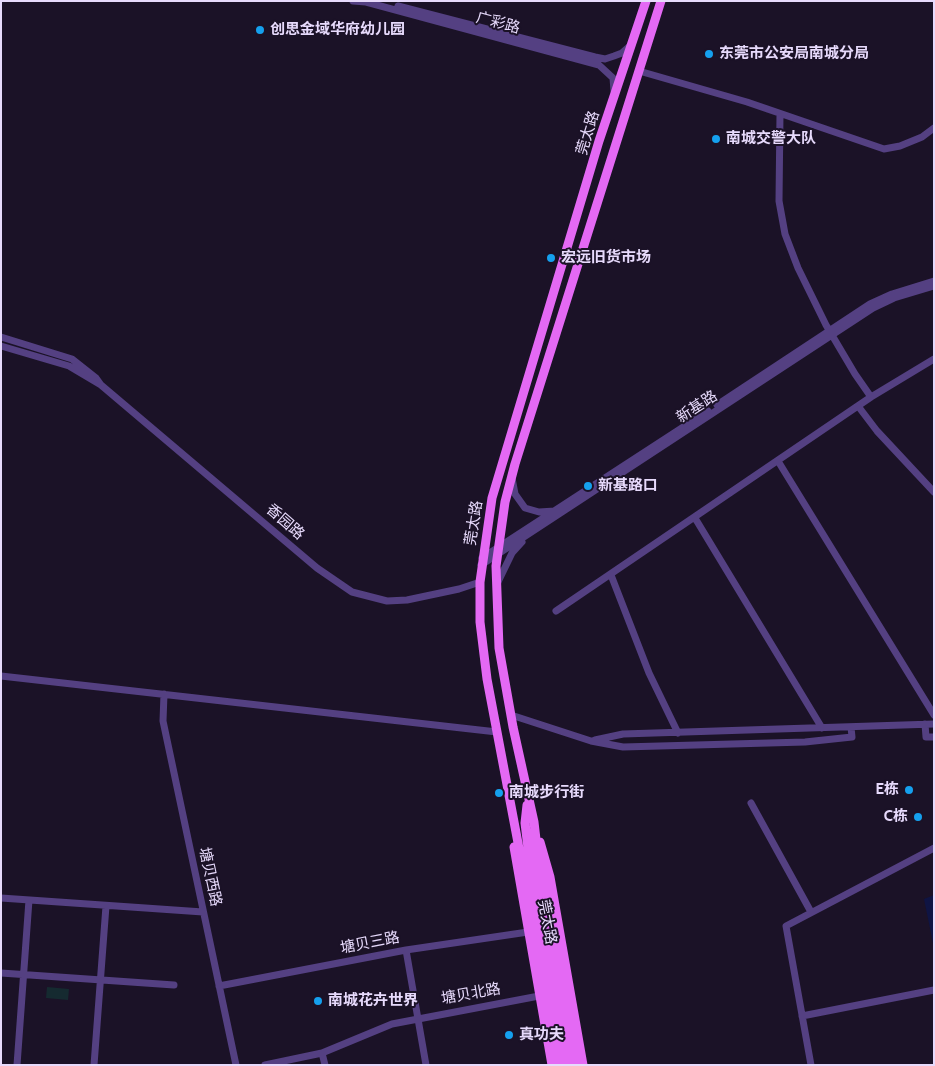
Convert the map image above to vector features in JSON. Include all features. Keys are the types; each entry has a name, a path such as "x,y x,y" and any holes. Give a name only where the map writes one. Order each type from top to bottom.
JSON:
{"main road":[{"name":"莞太路","path":"560,1065 522,861 513,827 482,646 480,582 492,498 529,369 614,95 646,1"},
{"name":"莞太路","path":"577,1065 538,857 534,822 528,800 499,648 496,588 498,551 512,476 661,1"},
{"path":"528,800 525,823 528,848 568,1065"},
{"path":"510,802 528,848"},
{"path":"534,822 550,877 583,1065"},
{"path":"513,827 515,860 552,1065"}],"street":[{"name":"广彩路","path":"353,1 366,2 599,65 613,78 614,95"},
{"name":"广彩路","path":"381,1 605,59 622,53 632,44"},
{"path":"639,71 747,102 884,149 900,146 922,137 934,128"},
{"path":"780,114 779,201 785,234 798,268 830,332 871,397"},
{"name":"新基路","path":"498,551 529,535 870,304 892,294 934,281"},
{"name":"新基路","path":"482,562 830,332 880,305 934,286"},
{"name":"香园路","path":"1,337 72,360 96,378 101,385"},
{"name":"香园路","path":"1,346 69,366 101,385 317,568 352,592 380,600 407,600 433,596 480,582"},
{"path":"556,611 871,397 934,359"},
{"path":"858,406 877,431 934,492"},
{"path":"778,461 934,715"},
{"path":"512,476 515,494 525,508 539,512 558,510"},
{"path":"695,518 822,728"},
{"path":"496,588 512,553 529,535"},
{"path":"611,575 649,673 678,732"},
{"path":"1,676 457,729 497,732"},
{"name":"塘贝西路","path":"164,694 163,721 236,1065"},
{"path":"511,715 591,741 623,747 805,742 852,737 851,727"},
{"path":"925,724 926,737 934,737"},
{"path":"591,741 622,734 934,724"},
{"path":"752,803 811,912"},
{"path":"812,1065 786,926 934,848"},
{"path":"1,898 203,912"},
{"path":"17,1065 30,900"},
{"path":"94,1065 106,906"},
{"name":"塘贝三路","path":"219,986 406,950 528,932"},
{"path":"406,950 426,1065"},
{"path":"1,973 174,985"},
{"path":"802,1016 934,990"},
{"name":"塘贝北路","path":"265,1065 322,1053 392,1024 539,996"},
{"path":"322,1053 325,1065"}],"shaded area":[{"path":"934,895 934,948 924,899"},
{"path":"47,987 69,989 68,1000 46,998"}],"place":[{"name":"创思金域华府幼儿园","path":"260,30"},
{"name":"东莞市公安局南城分局","path":"709,54"},
{"name":"南城交警大队","path":"716,139"},
{"name":"宏远旧货市场","path":"551,258"},
{"name":"新基路口","path":"588,486"},
{"name":"E栋","path":"909,790"},
{"name":"南城步行街","path":"499,793"},
{"name":"C栋","path":"918,817"},
{"name":"南城花卉世界","path":"318,1001"},
{"name":"真功夫","path":"509,1035"}]}
